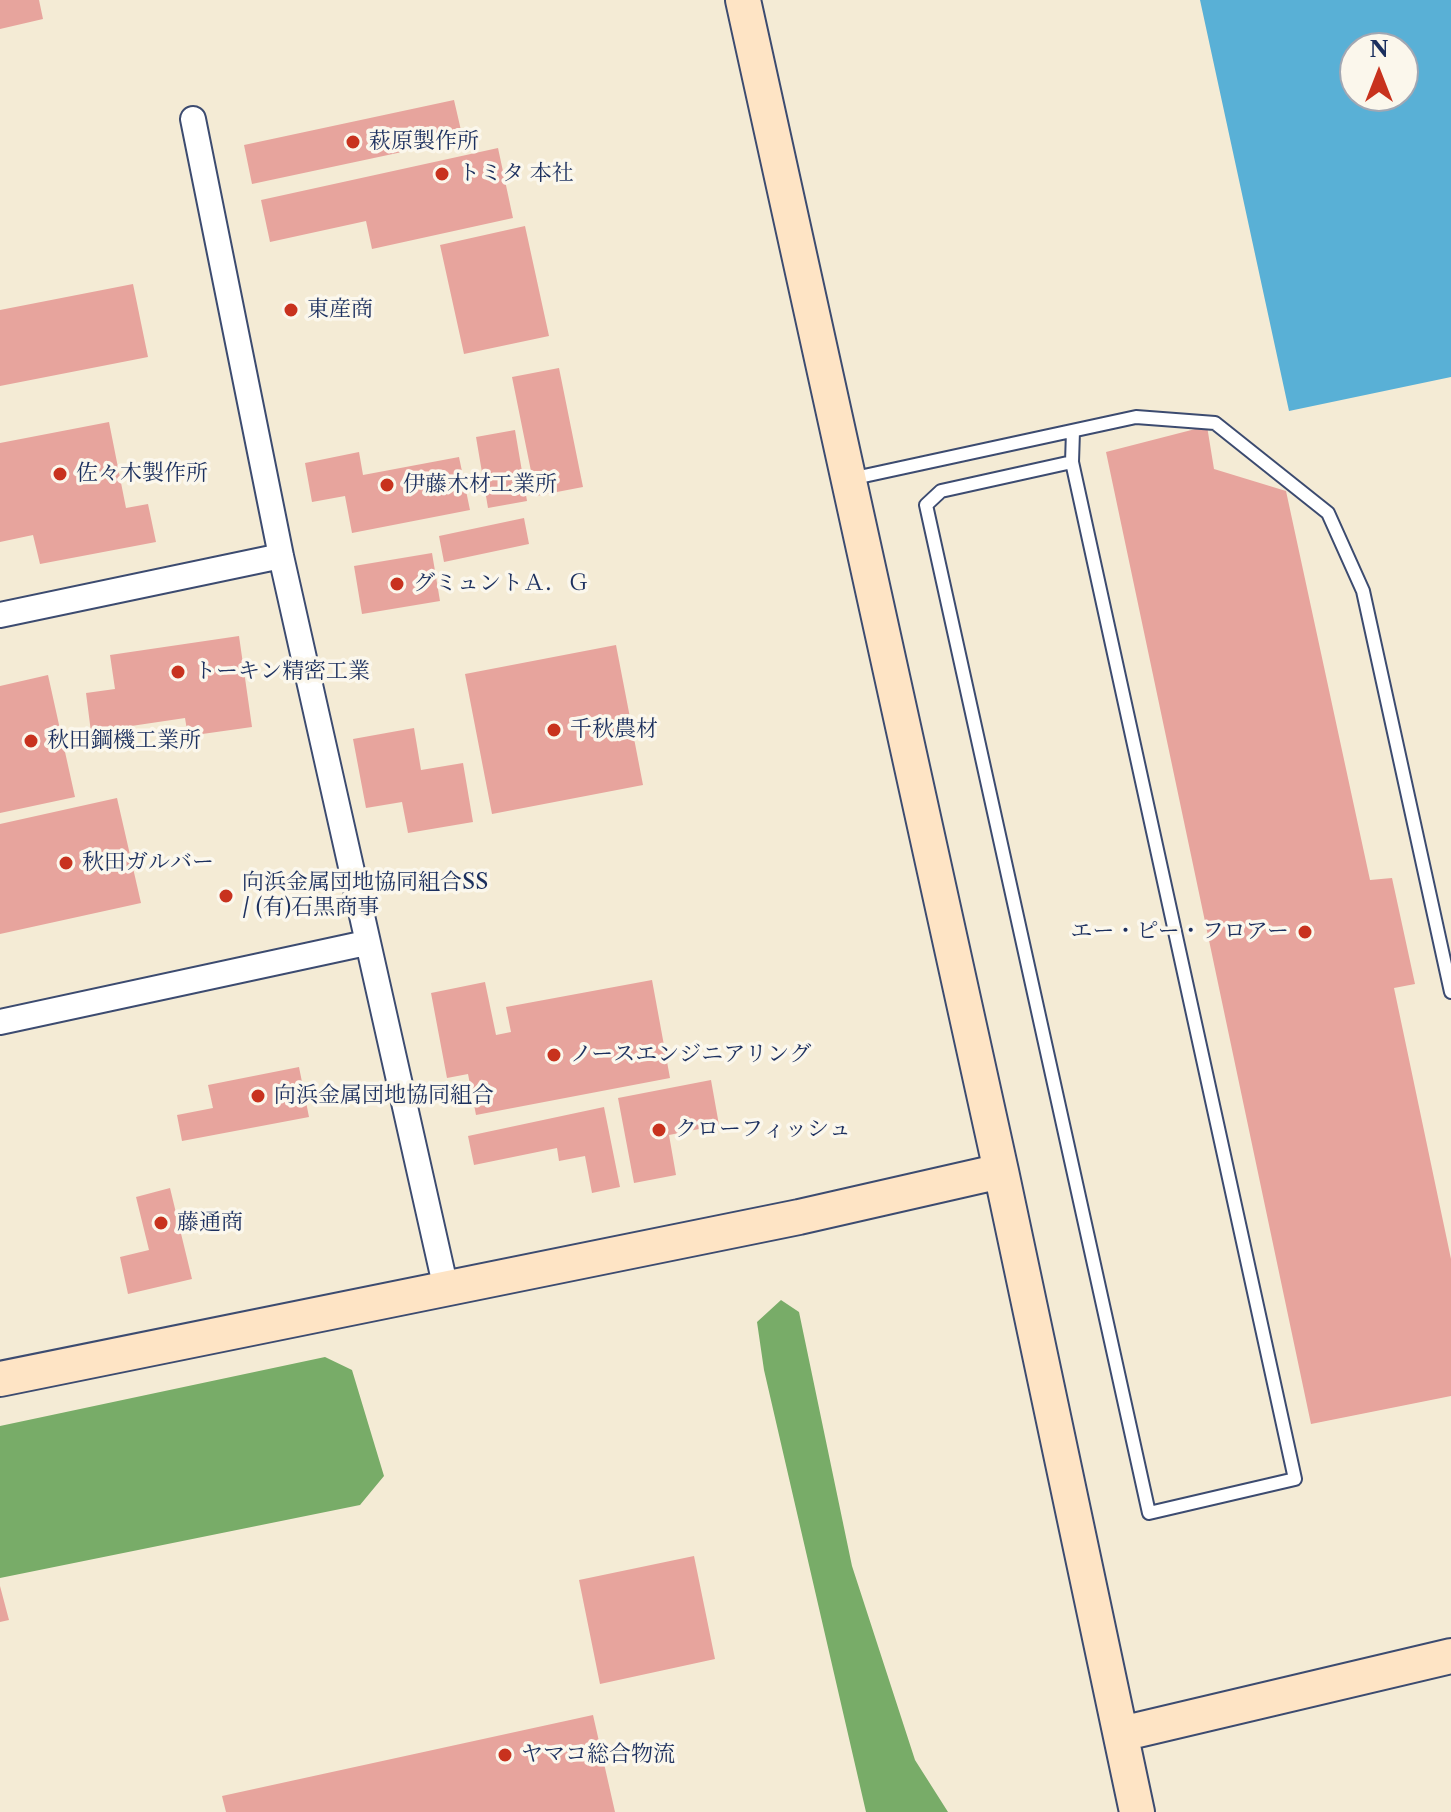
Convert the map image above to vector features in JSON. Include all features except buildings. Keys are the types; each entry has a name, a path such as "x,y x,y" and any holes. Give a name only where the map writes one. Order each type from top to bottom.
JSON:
{"street":[{"path":"743,0 1001,1171 1137,1812"},
{"path":"193,119 281,556 446,1289"},
{"path":"0,615 281,556"},
{"path":"0,1022 366,943"},
{"path":"0,1379 799,1217 1001,1171"},
{"path":"1121,1734 1451,1656"}],"lane":[{"path":"850,479 1136,417 1215,423 1328,513 1363,591 1451,992"},
{"path":"1072,462 941,491 926,505 1149,1513 1295,1479 1072,462 1073,431"}],"green space":[{"path":"781,1300 799,1312 852,1566 915,1760 948,1812 866,1812 764,1370 757,1322"},
{"path":"325,1357 352,1370 384,1476 360,1505 0,1578 0,1426"}],"water":[{"path":"1200,0 1451,0 1451,377 1289,411"}],"place":[{"name":"萩原製作所","path":"353,142"},
{"name":"トミタ 本社","path":"442,174"},
{"name":"東産商","path":"291,310"},
{"name":"佐々木製作所","path":"60,474"},
{"name":"伊藤木材工業所","path":"387,485"},
{"name":"グミュントＡ．Ｇ","path":"397,584"},
{"name":"トーキン精密工業","path":"178,672"},
{"name":"千秋農材","path":"554,730"},
{"name":"秋田鋼機工業所","path":"31,741"},
{"name":"秋田ガルバー","path":"66,863"},
{"name":"向浜金属団地協同組合SS / (有)石黒商事","path":"226,896"},
{"name":"エー・ピー・フロアー","path":"1305,932"},
{"name":"ノースエンジニアリング","path":"554,1055"},
{"name":"向浜金属団地協同組合","path":"258,1096"},
{"name":"クローフィッシュ","path":"659,1130"},
{"name":"藤通商","path":"161,1223"},
{"name":"ヤマコ総合物流","path":"505,1755"}]}
